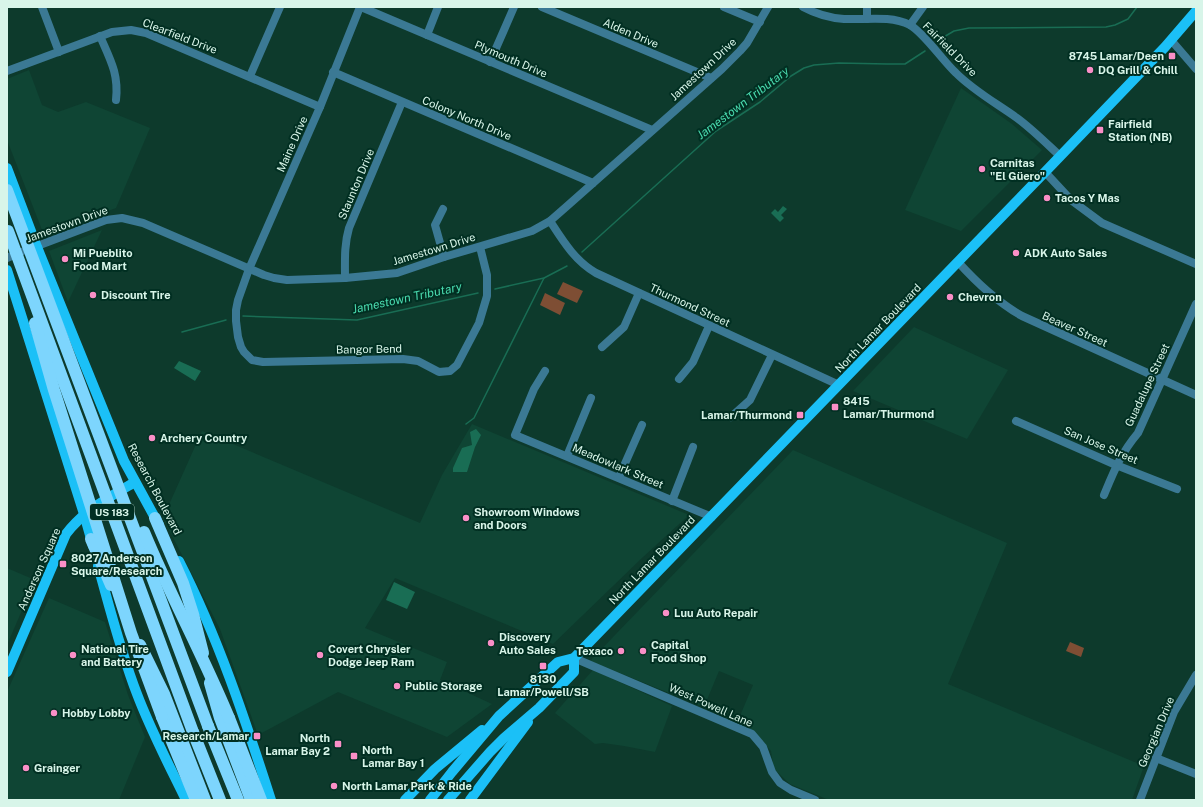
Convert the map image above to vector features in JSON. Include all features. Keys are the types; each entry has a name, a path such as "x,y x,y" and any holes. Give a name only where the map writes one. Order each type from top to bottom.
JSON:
{"highway":[{"name":"US 183","path":"7,190 208,726 238,800"},
{"name":"US 183","path":"7,228 193,732 220,800"},
{"path":"32,293 33,314 54,390 131,633 162,717 196,800"},
{"path":"106,454 122,481 148,542 206,664 261,800"},
{"path":"155,518 183,583 193,614 220,718 251,800"},
{"path":"91,538 110,583 164,694 205,800"}],"main road":[{"name":"North Lamar Boulevard","path":"430,800 499,716 558,662 574,658 1045,172 1171,40 1196,11"},
{"name":"Research Boulevard","path":"7,168 33,245 121,453 134,482 172,547 192,586 232,683 271,800"},
{"path":"7,270 84,514 112,618 137,694 158,743 186,800"},
{"name":"Anderson Square","path":"7,672 61,544 73,525 84,514 98,504 134,482"},
{"path":"448,800 490,752 539,708 574,672 574,658"},
{"path":"470,800 539,708"},
{"path":"405,800 435,769 499,716"}],"street":[{"path":"42,7 59,52"},
{"path":"250,76 280,7"},
{"name":"Plymouth Drive","path":"361,7 652,130"},
{"name":"Maine Drive","path":"241,289 320,107 333,72 361,7"},
{"path":"427,36 438,7"},
{"path":"490,62 514,7"},
{"name":"Alden Drive","path":"542,7 711,78"},
{"path":"724,7 760,22"},
{"name":"Jamestown Drive","path":"7,258 33,245 106,220 122,218 143,223 249,269 274,278 287,280 345,278 397,273 444,257 532,231 550,221 740,51 760,22 768,7"},
{"name":"Fairfield Drive","path":"804,7 816,13 833,18 890,20 910,25 956,74 1022,122 1060,156"},
{"path":"868,7 868,19"},
{"path":"910,25 923,7"},
{"name":"Clearfield Drive","path":"7,71 100,36 122,30 138,31 250,76 320,107"},
{"path":"100,36 116,77 116,100"},
{"path":"1171,40 1196,68"},
{"name":"Colony North Drive","path":"333,72 593,183"},
{"name":"Staunton Drive","path":"345,278 346,239 349,228 402,102"},
{"path":"1045,172 1071,200 1102,223 1196,264"},
{"path":"443,209 435,225 444,257"},
{"name":"Thurmond Street","path":"550,221 568,249 586,268 639,294 839,385"},
{"name":"Bangor Bend","path":"241,289 236,310 237,332 244,352 252,360 263,362 403,359 418,361 435,370 444,372 450,371 458,365 479,323 487,296 487,275 480,247"},
{"name":"Beaver Street","path":"958,262 987,292 1018,314 1196,395"},
{"path":"602,347 624,326 639,294"},
{"name":"Guadalupe Street","path":"1104,495 1116,464 1126,446 1138,433 1196,304"},
{"path":"679,379 693,362 709,326"},
{"path":"731,417 750,400 772,355"},
{"name":"Meadowlark Street","path":"545,370 534,389 515,435 712,517"},
{"path":"567,456 592,398"},
{"name":"San Jose Street","path":"1016,421 1177,489"},
{"path":"619,477 642,425"},
{"path":"672,501 693,447"},
{"name":"West Powell Lane","path":"574,658 752,734 763,747 772,772 780,783 791,790 815,800"},
{"name":"Georgian Drive","path":"1140,800 1174,712 1196,675"},
{"path":"1156,758 1196,774"}],"shaded area":[{"path":"29,70 42,105 58,112 86,102 150,128 116,208 44,235 7,140 7,79"},
{"path":"961,88 1012,124 1042,150 961,231 905,210"},
{"path":"783,206 787,209 781,215 784,218 780,222 771,213 775,209 778,212"},
{"path":"102,230 68,302 49,251"},
{"path":"563,282 583,291 577,303 557,294"},
{"path":"545,293 565,303 560,315 540,305"},
{"path":"914,327 1008,370 967,439 853,391"},
{"path":"179,361 201,371 195,381 174,368"},
{"path":"472,424 689,515 553,644 395,578 365,628 447,662 440,680 492,704 447,737 338,692 258,735 220,629 163,518 202,431 420,523 442,475"},
{"path":"476,429 481,435 475,447 467,472 453,472 453,468 462,448 472,445 470,432"},
{"path":"793,450 1007,543 948,684 1144,766 1132,800 829,800 790,784 774,769 771,751 756,734 737,723 753,685 719,671 704,707 590,661"},
{"path":"7,568 35,580 7,645"},
{"path":"394,582 415,592 407,609 386,600"},
{"path":"49,598 105,622 128,695 145,737 119,800 7,800 7,692"},
{"path":"1070,642 1084,648 1081,657 1066,651"},
{"path":"593,670 672,706 655,752 603,743 595,744 555,713"}],"waterway":[{"name":"Jamestown Tributary","path":"937,41 954,31 969,28 1106,27 1128,19 1137,7"},
{"name":"Jamestown Tributary","path":"582,252 716,131 760,102 791,76 804,68 814,65 839,63 905,64 925,51"},
{"name":"Jamestown Tributary","path":"495,289 544,278 567,266"},
{"path":"466,424 474,418 544,278"},
{"name":"Jamestown Tributary","path":"243,316 357,320 478,293"},
{"name":"Jamestown Tributary","path":"182,332 226,320"}],"place":[{"name":"8745 Lamar/Deen","path":"1172,56"},
{"name":"DQ Grill & Chill","path":"1090,70"},
{"name":"Fairfield Station (NB)","path":"1100,130"},
{"name":"Carnitas \"El Güero\"","path":"982,169"},
{"name":"Tacos Y Mas","path":"1047,198"},
{"name":"ADK Auto Sales","path":"1016,253"},
{"name":"Mi Pueblito Food Mart","path":"65,259"},
{"name":"Discount Tire","path":"93,295"},
{"name":"Chevron","path":"950,297"},
{"name":"8415 Lamar/Thurmond","path":"835,407"},
{"name":"Lamar/Thurmond","path":"800,415"},
{"name":"Archery Country","path":"152,438"},
{"name":"Showroom Windows and Doors","path":"466,518"},
{"name":"8027 Anderson Square/Research","path":"63,564"},
{"name":"Luu Auto Repair","path":"666,613"},
{"name":"Discovery Auto Sales","path":"491,643"},
{"name":"Texaco","path":"621,651"},
{"name":"Capital Food Shop","path":"643,651"},
{"name":"National Tire and Battery","path":"73,655"},
{"name":"Covert Chrysler Dodge Jeep Ram","path":"320,655"},
{"name":"8130 Lamar/Powell/SB","path":"543,666"},
{"name":"Public Storage","path":"397,686"},
{"name":"Hobby Lobby","path":"54,713"},
{"name":"Research/Lamar","path":"257,736"},
{"name":"North Lamar Bay 2","path":"338,744"},
{"name":"North Lamar Bay 1","path":"354,756"},
{"name":"Grainger","path":"26,768"},
{"name":"North Lamar Park & Ride","path":"334,786"}]}
